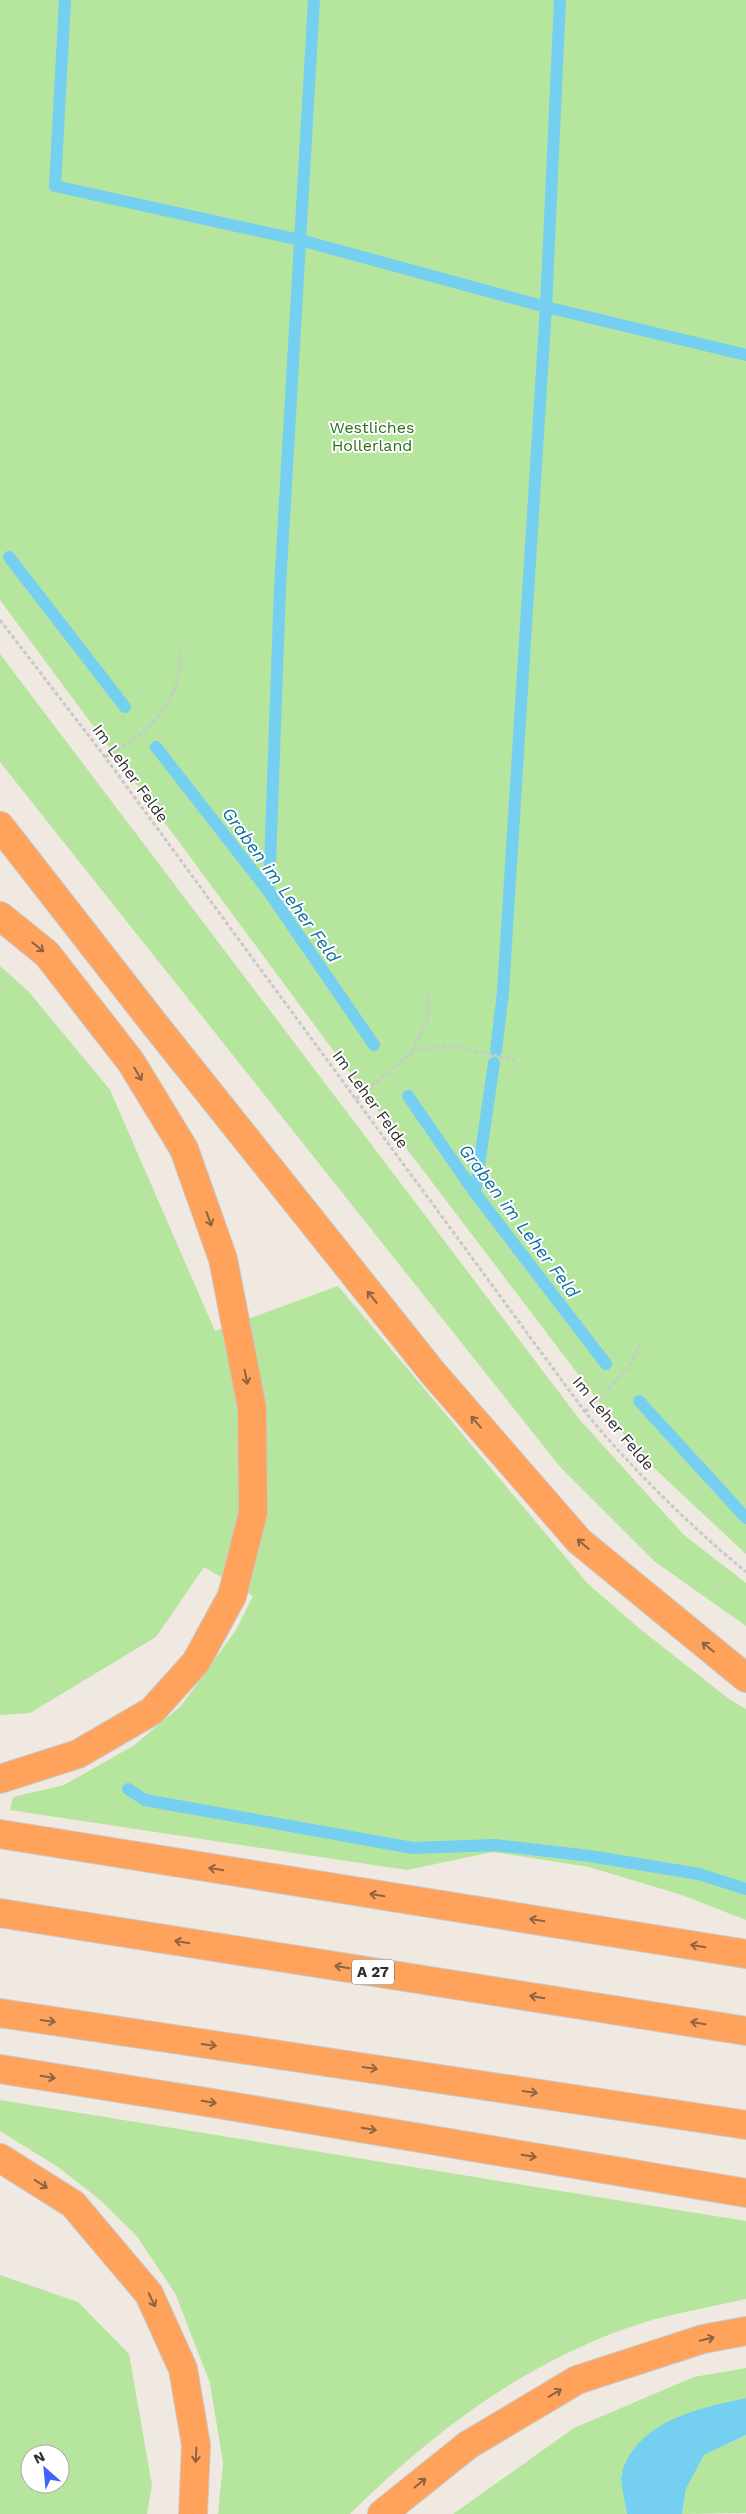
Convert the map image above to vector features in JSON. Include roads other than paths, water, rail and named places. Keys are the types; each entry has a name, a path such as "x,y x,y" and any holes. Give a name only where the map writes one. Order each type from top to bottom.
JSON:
{"highway":[{"path":"0,826 156,1026 432,1373 579,1541 746,1678"},
{"path":"0,916 47,954 131,1062 184,1149 224,1259 252,1408 253,1504 253,1513 232,1596 196,1662 152,1711 78,1754 0,1779"},
{"path":"0,1834 746,1954"},
{"name":"A 27","path":"0,1913 746,2031"},
{"path":"0,2013 746,2124"},
{"path":"0,2069 212,2102 746,2193"},
{"path":"0,2158 73,2204 149,2294 183,2369 196,2445 192,2514"},
{"path":"382,2514 468,2445 577,2380 703,2339 746,2331"}],"water":[{"path":"746,2398 746,2435 704,2455 686,2489 682,2514 627,2514 621,2476 630,2454 642,2440 657,2428 673,2419 710,2406"}],"waterway":[{"path":"65,0 55,186 300,240 546,307 746,355"},
{"path":"269,892 280,588 314,0"},
{"path":"496,1051 503,992 546,307 560,0"},
{"name":"Graben im Leher Feld","path":"9,557 125,707"},
{"name":"Graben im Leher Feld","path":"156,747 269,892 374,1045"},
{"path":"475,1193 494,1063"},
{"name":"Graben im Leher Feld","path":"408,1096 475,1193 606,1364"},
{"name":"Graben im Leher Feld","path":"639,1401 746,1518"},
{"path":"128,1789 145,1800 413,1848 495,1845 590,1856 699,1874 746,1889"}],"park label":[{"name":"Westliches Hollerland","path":"372,436"}]}
